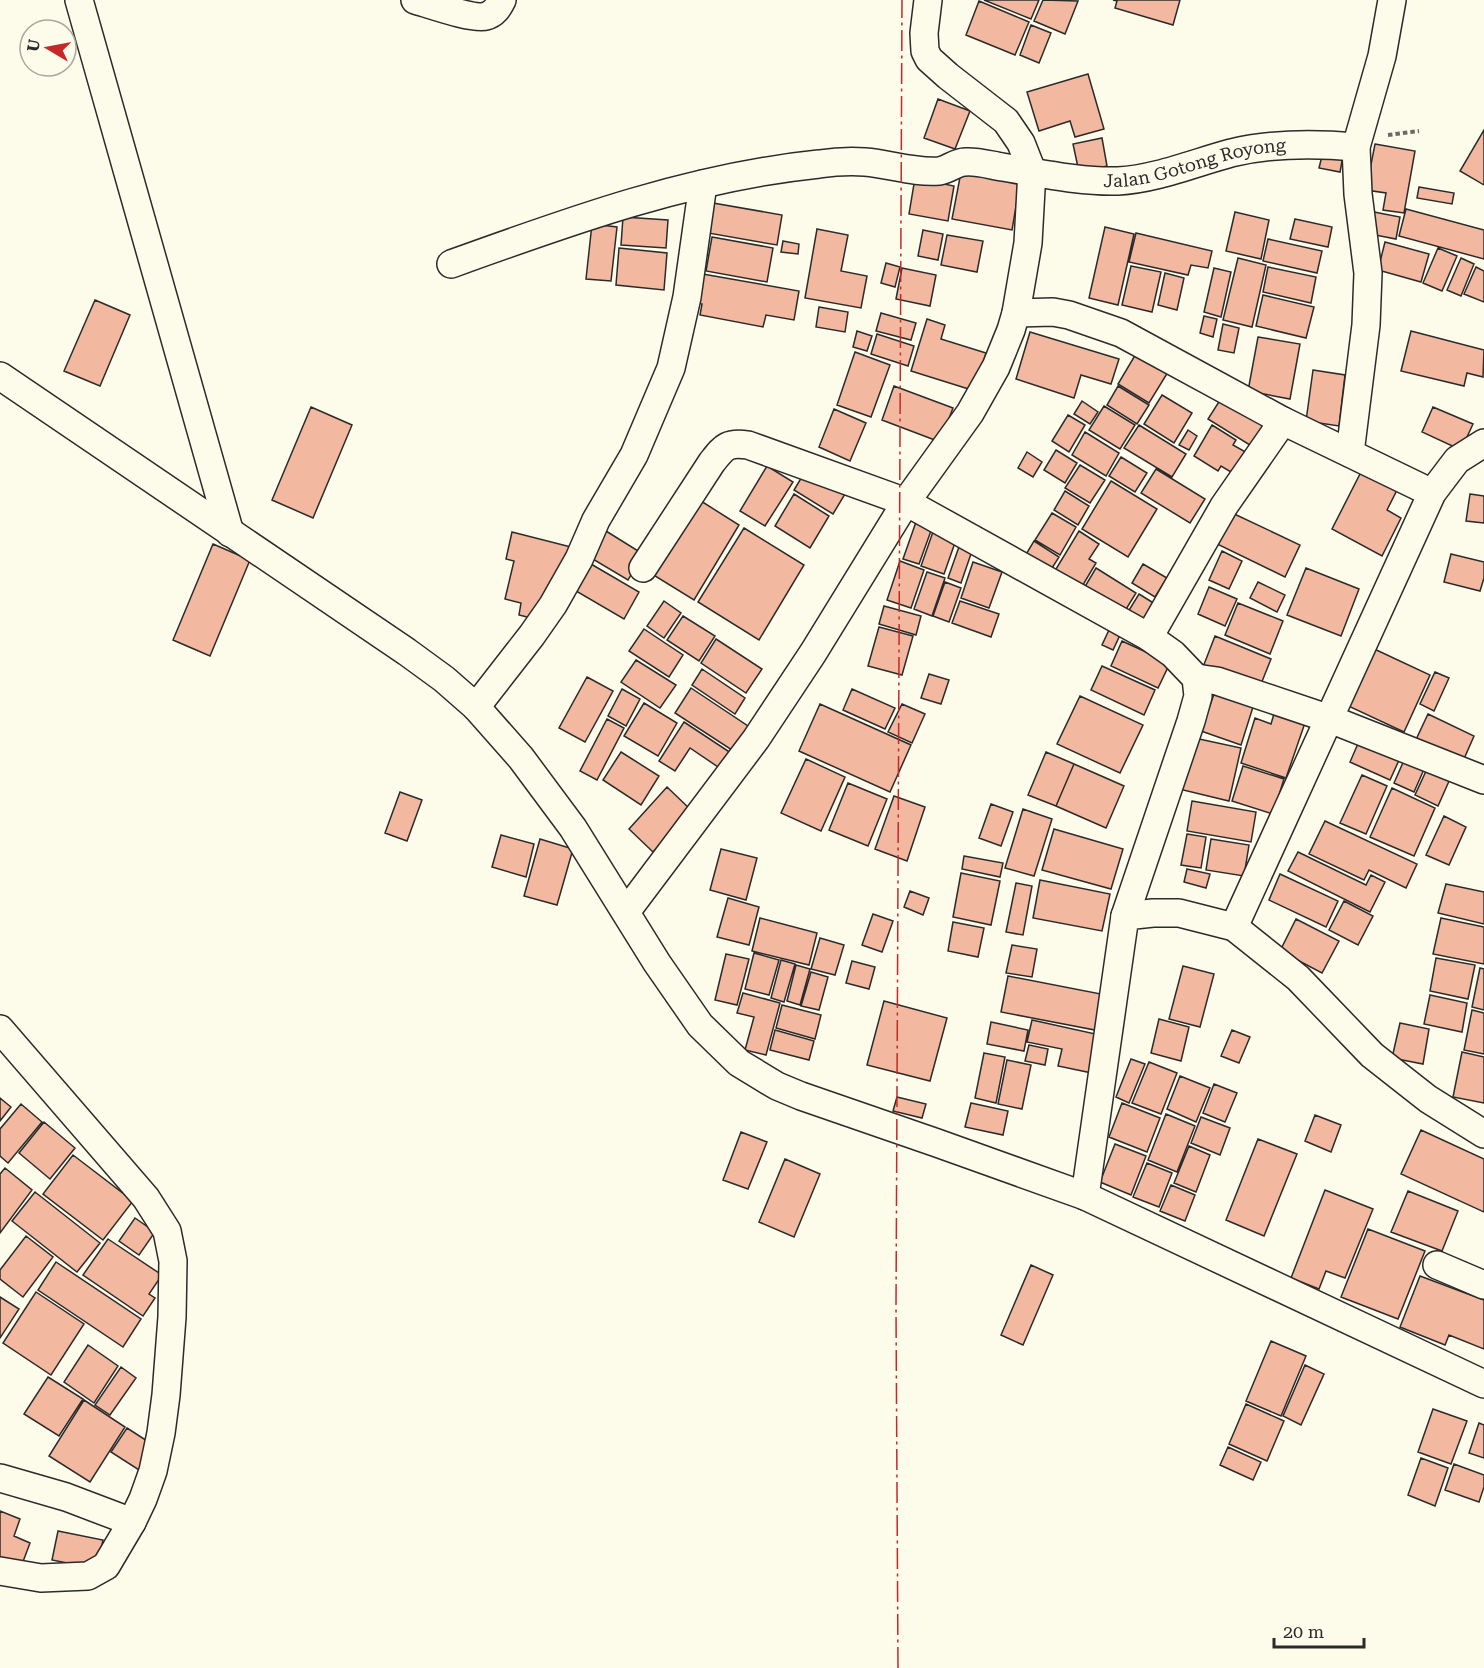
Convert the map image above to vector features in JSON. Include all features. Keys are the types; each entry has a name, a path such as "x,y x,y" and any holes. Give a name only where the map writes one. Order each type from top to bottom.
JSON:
{"street":[{"path":"80,0 230,532"},
{"path":"415,0 484,17 497,10 502,0"},
{"path":"626,912 756,739 813,653 906,502 982,393 1005,348 1016,313 1028,243 1032,171 1021,143 1006,121 929,59 925,51 924,33 928,0"},
{"path":"1350,453 1366,325 1368,273 1358,194 1356,147 1382,56 1392,0"},
{"name":"Jalan Gotong Royong","path":"703,184 785,168 822,163 865,162 917,171 942,171 972,162 1085,179 1119,181 1157,174 1232,153 1265,147 1322,144 1356,147"},
{"path":"451,264 573,219 703,184 687,297 671,368 634,455 596,520 579,559 552,605 532,635 476,707"},
{"path":"1016,313 1053,312 1081,318 1112,329 1283,421 1432,493"},
{"path":"0,376 407,652 444,679 476,707 522,758 573,828 700,1025 739,1063 801,1096 947,1146 1084,1197 1484,1384"},
{"path":"1149,637 1224,506 1283,421"},
{"path":"642,568 723,448 733,443 748,445 906,502 1149,637 1173,654 1196,678 1198,696 1195,710 1125,916 1084,1197"},
{"path":"1234,927 1432,493 1457,460 1484,443"},
{"path":"1196,678 1217,681 1330,719 1484,780"},
{"path":"1125,916 1179,913 1234,927 1298,978 1372,1055 1428,1099 1484,1134"},
{"path":"0,1029 147,1198 161,1218 172,1247 172,1317 165,1404 153,1471 132,1522 106,1566 88,1576 41,1578 0,1571"},
{"path":"1437,1265 1484,1285"},
{"path":"0,1478 66,1497 132,1522"}],"building":[{"path":"984,0 1039,0 1031,19"},
{"path":"1043,0 1078,1 1065,34 1034,21"},
{"path":"1113,0 1180,0 1173,25 1115,8 1117,1"},
{"path":"979,1 1029,22 1015,55 966,35"},
{"path":"1031,25 1051,33 1039,63 1020,55"},
{"path":"1088,74 1104,129 1075,137 1070,121 1039,131 1027,92"},
{"path":"938,99 970,111 955,149 924,138"},
{"path":"1484,130 1484,185 1460,171"},
{"path":"1102,138 1107,166 1079,172 1073,144"},
{"path":"1375,144 1415,151 1404,213 1383,210 1386,193 1366,190"},
{"path":"1323,152 1343,156 1340,172 1319,168"},
{"path":"961,172 1020,183 1012,230 952,219"},
{"path":"915,178 954,186 948,221 909,214"},
{"path":"1419,187 1454,193 1452,204 1417,198"},
{"path":"713,203 782,215 777,245 708,233"},
{"path":"1406,209 1484,230 1484,259 1399,236"},
{"path":"1235,212 1269,220 1261,259 1226,251"},
{"path":"1374,212 1400,217 1396,239 1370,234"},
{"path":"623,217 668,220 666,248 621,245"},
{"path":"1295,219 1332,227 1328,247 1290,239"},
{"path":"592,224 617,227 611,281 586,279"},
{"path":"1105,227 1134,234 1118,305 1089,298"},
{"path":"817,229 848,235 841,271 867,276 861,308 805,298"},
{"path":"923,230 943,234 938,260 918,256"},
{"path":"1136,233 1212,251 1208,268 1191,265 1188,275 1129,262"},
{"path":"947,235 983,241 977,272 941,265"},
{"path":"712,237 773,248 767,282 706,271"},
{"path":"1268,239 1322,251 1317,273 1263,261"},
{"path":"783,241 799,244 798,254 781,252"},
{"path":"1385,242 1429,254 1421,282 1378,270"},
{"path":"619,248 667,253 664,290 616,285"},
{"path":"1438,248 1457,256 1442,291 1423,283"},
{"path":"1238,258 1266,265 1252,327 1223,320"},
{"path":"1461,258 1474,264 1461,296 1447,290"},
{"path":"886,263 900,267 895,287 881,283"},
{"path":"1131,266 1161,272 1152,312 1122,305"},
{"path":"1268,267 1316,277 1311,303 1263,292"},
{"path":"1476,267 1484,271 1484,302 1464,294"},
{"path":"902,268 936,275 930,306 896,299"},
{"path":"1214,268 1231,272 1221,317 1204,312"},
{"path":"697,273 799,291 794,320 766,315 763,327 700,315 702,304 692,302"},
{"path":"1165,273 1184,278 1177,310 1158,305"},
{"path":"1263,295 1314,307 1306,338 1256,326"},
{"path":"95,300 130,315 100,386 64,371"},
{"path":"819,307 848,312 845,332 816,327"},
{"path":"881,313 916,323 911,340 876,331"},
{"path":"1204,316 1217,319 1213,337 1200,333"},
{"path":"927,319 945,325 941,339 986,353 975,391 911,371"},
{"path":"1223,324 1239,328 1234,353 1218,350"},
{"path":"857,331 872,336 867,351 853,347"},
{"path":"1411,331 1484,350 1483,377 1467,373 1464,386 1401,371"},
{"path":"1030,332 1119,359 1111,384 1081,375 1074,398 1016,379"},
{"path":"877,334 914,346 908,366 871,354"},
{"path":"1258,337 1300,344 1290,399 1248,391"},
{"path":"855,352 890,365 871,417 837,405"},
{"path":"1137,352 1168,372 1149,403 1118,384"},
{"path":"1313,370 1345,375 1339,426 1306,421"},
{"path":"894,386 953,408 940,442 882,420"},
{"path":"1118,386 1149,405 1137,424 1107,405"},
{"path":"1162,395 1192,413 1174,443 1144,424"},
{"path":"1222,397 1267,425 1253,447 1208,419"},
{"path":"1082,401 1098,412 1090,424 1074,414"},
{"path":"1104,406 1135,425 1120,449 1089,430"},
{"path":"311,407 352,425 313,518 272,500"},
{"path":"1433,407 1473,424 1461,450 1422,432"},
{"path":"834,409 866,423 850,461 819,447"},
{"path":"1068,415 1085,425 1069,452 1052,441"},
{"path":"1139,425 1186,454 1172,477 1124,448"},
{"path":"1212,425 1236,440 1233,445 1249,454 1236,475 1221,466 1218,471 1194,456"},
{"path":"1188,430 1197,436 1189,450 1179,445"},
{"path":"1085,432 1119,453 1106,476 1072,455"},
{"path":"1056,450 1077,463 1065,483 1044,470"},
{"path":"1027,452 1042,462 1033,477 1018,468"},
{"path":"1121,457 1147,473 1135,492 1109,476"},
{"path":"1080,465 1105,480 1090,503 1065,488"},
{"path":"767,466 793,482 765,526 740,511"},
{"path":"1156,469 1205,499 1190,523 1141,493"},
{"path":"806,470 845,494 833,514 794,490"},
{"path":"1361,472 1397,490 1387,510 1401,518 1382,556 1332,529"},
{"path":"1111,481 1157,509 1128,557 1082,529"},
{"path":"1065,491 1089,506 1078,525 1054,510"},
{"path":"794,494 829,516 810,548 775,526"},
{"path":"1470,494 1484,496 1484,523 1466,521"},
{"path":"693,496 739,525 694,600 647,571"},
{"path":"1228,511 1300,545 1285,577 1213,542"},
{"path":"1052,513 1076,527 1060,555 1035,540"},
{"path":"916,522 932,528 919,564 903,559"},
{"path":"744,528 804,565 759,640 698,602"},
{"path":"934,529 957,537 944,574 921,566"},
{"path":"606,531 643,554 628,580 591,558"},
{"path":"1079,531 1099,544 1089,559 1096,563 1077,595 1050,579"},
{"path":"512,532 571,547 550,603 539,601 535,619 519,615 521,603 505,599 514,561 506,559"},
{"path":"1034,541 1059,557 1047,576 1022,561"},
{"path":"213,544 250,560 210,656 173,640"},
{"path":"960,544 973,548 961,583 948,578"},
{"path":"1222,551 1242,561 1229,589 1209,580"},
{"path":"1451,554 1484,562 1484,578 1480,591 1444,582"},
{"path":"900,561 924,570 911,608 887,600"},
{"path":"973,562 1002,572 989,608 961,598"},
{"path":"591,564 639,592 624,619 576,591"},
{"path":"1143,564 1167,578 1155,597 1132,583"},
{"path":"1096,568 1136,593 1120,619 1080,595"},
{"path":"1306,568 1359,589 1341,636 1287,615"},
{"path":"927,572 945,578 932,616 914,609"},
{"path":"945,582 961,588 949,622 933,616"},
{"path":"1258,582 1285,595 1277,612 1250,598"},
{"path":"1209,587 1237,599 1225,626 1198,614"},
{"path":"1139,594 1160,607 1143,633 1123,620"},
{"path":"664,601 681,613 664,638 647,626"},
{"path":"960,601 999,614 991,637 952,623"},
{"path":"1238,603 1283,621 1270,654 1225,635"},
{"path":"884,606 921,616 916,635 879,624"},
{"path":"683,616 715,636 699,661 667,640"},
{"path":"879,627 913,636 902,675 868,666"},
{"path":"644,629 683,655 669,677 629,651"},
{"path":"1109,630 1120,635 1113,650 1102,645"},
{"path":"1215,636 1271,659 1259,689 1203,667"},
{"path":"716,639 762,669 746,693 701,663"},
{"path":"1122,641 1170,663 1158,688 1111,666"},
{"path":"1370,647 1430,675 1404,732 1344,704"},
{"path":"636,660 676,685 660,708 621,682"},
{"path":"1102,666 1155,690 1144,715 1091,690"},
{"path":"702,669 745,698 735,714 692,685"},
{"path":"1435,672 1449,678 1434,711 1420,704"},
{"path":"929,674 949,680 941,704 921,698"},
{"path":"587,677 613,691 585,742 559,728"},
{"path":"691,688 754,730 738,754 675,713"},
{"path":"622,689 640,699 626,726 608,716"},
{"path":"852,689 895,708 885,729 843,710"},
{"path":"1214,694 1253,707 1241,745 1201,731"},
{"path":"1080,696 1143,725 1120,773 1057,744"},
{"path":"644,703 677,723 658,756 624,736"},
{"path":"820,704 911,745 890,792 799,751"},
{"path":"902,704 925,714 912,743 888,732"},
{"path":"1276,707 1307,717 1286,778 1241,763 1255,718 1271,724"},
{"path":"1428,714 1474,736 1460,768 1413,746"},
{"path":"607,719 624,728 597,780 580,771"},
{"path":"684,722 734,755 724,771 690,748 675,771 659,761"},
{"path":"1190,737 1241,748 1229,801 1179,789"},
{"path":"1360,739 1400,758 1390,780 1350,762"},
{"path":"621,752 659,776 641,805 603,780"},
{"path":"1046,752 1074,764 1056,806 1028,795"},
{"path":"1405,758 1425,767 1414,792 1394,783"},
{"path":"806,759 845,777 821,831 781,813"},
{"path":"1074,764 1124,786 1106,828 1056,806"},
{"path":"1243,766 1284,779 1273,814 1232,801"},
{"path":"1427,769 1450,779 1438,806 1415,795"},
{"path":"1362,775 1387,786 1366,834 1340,823"},
{"path":"848,783 887,799 868,846 829,830"},
{"path":"667,787 691,810 653,852 629,829"},
{"path":"1392,788 1435,808 1414,856 1370,837"},
{"path":"400,792 422,800 407,841 385,833"},
{"path":"894,796 925,807 907,861 875,849"},
{"path":"1192,801 1256,812 1251,842 1187,831"},
{"path":"991,804 1013,812 1001,846 979,838"},
{"path":"1023,809 1052,819 1034,876 1005,868"},
{"path":"1444,816 1466,827 1449,865 1426,855"},
{"path":"1325,821 1417,864 1406,888 1369,870 1364,880 1309,854"},
{"path":"1054,829 1123,849 1111,889 1042,870"},
{"path":"1187,834 1206,837 1201,868 1181,865"},
{"path":"501,835 534,844 526,877 492,867"},
{"path":"540,839 573,849 557,905 524,896"},
{"path":"1211,839 1249,845 1244,876 1206,870"},
{"path":"721,849 757,858 746,900 710,890"},
{"path":"1298,852 1366,885 1371,875 1385,882 1370,912 1288,871"},
{"path":"964,856 1003,863 1000,877 962,869"},
{"path":"1187,869 1210,874 1206,888 1184,882"},
{"path":"961,873 1000,881 991,925 953,917"},
{"path":"1280,874 1338,901 1326,927 1269,900"},
{"path":"1040,880 1110,894 1102,931 1033,918"},
{"path":"1016,883 1032,886 1023,935 1006,932"},
{"path":"1446,884 1484,892 1484,924 1438,913"},
{"path":"910,891 929,898 923,915 904,907"},
{"path":"728,898 759,907 749,945 717,937"},
{"path":"1344,901 1373,916 1358,945 1329,930"},
{"path":"873,914 893,921 882,952 862,945"},
{"path":"760,918 817,933 809,965 752,951"},
{"path":"1441,918 1484,927 1484,964 1433,954"},
{"path":"1296,919 1339,941 1322,973 1280,951"},
{"path":"953,922 984,928 978,957 948,951"},
{"path":"820,938 844,945 835,975 811,969"},
{"path":"1012,945 1037,949 1032,977 1006,973"},
{"path":"754,953 779,960 769,995 745,989"},
{"path":"726,954 749,959 737,1005 715,1000"},
{"path":"1436,958 1475,965 1468,999 1430,991"},
{"path":"781,960 795,964 784,1002 771,998"},
{"path":"852,961 875,967 869,989 846,983"},
{"path":"796,965 810,969 800,1005 787,1001"},
{"path":"1183,966 1214,974 1200,1027 1169,1019"},
{"path":"1480,968 1484,969 1484,1010 1472,1007"},
{"path":"811,972 828,977 819,1010 801,1006"},
{"path":"1008,976 1101,994 1095,1030 1001,1012"},
{"path":"743,993 780,1003 766,1055 745,1050 754,1017 737,1013"},
{"path":"1430,995 1467,1003 1462,1032 1424,1024"},
{"path":"884,1001 947,1018 930,1081 867,1065"},
{"path":"782,1005 821,1015 815,1039 776,1028"},
{"path":"1472,1010 1484,1013 1484,1054 1464,1050"},
{"path":"1159,1019 1189,1027 1181,1061 1151,1053"},
{"path":"1032,1020 1100,1035 1092,1073 1058,1066 1062,1049 1027,1042"},
{"path":"991,1022 1028,1030 1024,1051 987,1044"},
{"path":"1400,1023 1429,1029 1423,1064 1392,1058"},
{"path":"775,1030 814,1041 809,1060 770,1050"},
{"path":"1232,1030 1250,1037 1239,1063 1221,1056"},
{"path":"1029,1045 1048,1049 1045,1065 1025,1061"},
{"path":"1462,1052 1484,1057 1484,1103 1453,1097"},
{"path":"984,1053 1005,1057 996,1103 975,1098"},
{"path":"1131,1059 1145,1064 1129,1103 1116,1097"},
{"path":"1007,1060 1031,1065 1022,1109 998,1104"},
{"path":"1149,1062 1177,1073 1161,1114 1132,1103"},
{"path":"1180,1076 1210,1088 1196,1122 1167,1109"},
{"path":"1214,1084 1237,1093 1225,1122 1203,1113"},
{"path":"897,1097 926,1104 922,1118 893,1111"},
{"path":"0,1098 11,1107 0,1121"},
{"path":"971,1103 1008,1111 1003,1135 965,1127"},
{"path":"1122,1103 1160,1118 1147,1152 1109,1137"},
{"path":"21,1104 42,1122 8,1163 0,1156 0,1129"},
{"path":"1166,1114 1195,1126 1177,1172 1148,1160"},
{"path":"1315,1115 1341,1125 1331,1152 1305,1141"},
{"path":"1201,1117 1230,1128 1220,1155 1191,1143"},
{"path":"44,1122 75,1148 50,1179 19,1153"},
{"path":"1421,1130 1484,1159 1484,1212 1401,1174"},
{"path":"741,1132 767,1142 748,1189 723,1180"},
{"path":"1258,1139 1297,1154 1264,1236 1226,1220"},
{"path":"1115,1144 1146,1156 1131,1195 1100,1182"},
{"path":"1189,1146 1210,1155 1196,1192 1174,1183"},
{"path":"73,1155 133,1201 103,1240 43,1194"},
{"path":"785,1159 820,1174 794,1237 759,1222"},
{"path":"1147,1163 1172,1173 1159,1207 1133,1197"},
{"path":"5,1168 32,1190 0,1233 0,1174"},
{"path":"1171,1185 1195,1195 1185,1221 1160,1211"},
{"path":"1325,1190 1373,1209 1345,1278 1326,1271 1319,1289 1291,1278"},
{"path":"1408,1191 1458,1211 1442,1251 1391,1232"},
{"path":"35,1192 100,1243 77,1272 12,1221"},
{"path":"135,1218 155,1232 139,1255 119,1241"},
{"path":"1368,1229 1425,1251 1398,1319 1341,1297"},
{"path":"26,1236 53,1257 23,1297 0,1279 0,1270"},
{"path":"108,1239 162,1275 149,1294 155,1298 143,1316 83,1275"},
{"path":"56,1262 141,1319 123,1347 38,1290"},
{"path":"1031,1265 1053,1275 1023,1345 1001,1335"},
{"path":"1420,1276 1484,1300 1484,1349 1449,1335 1445,1345 1400,1327"},
{"path":"36,1292 84,1324 51,1375 3,1343"},
{"path":"0,1297 19,1309 0,1338"},
{"path":"1271,1341 1306,1356 1281,1416 1246,1401"},
{"path":"88,1345 118,1366 94,1403 64,1382"},
{"path":"1305,1365 1324,1374 1301,1425 1283,1416"},
{"path":"121,1367 136,1378 110,1415 95,1405"},
{"path":"48,1377 83,1399 59,1436 24,1414"},
{"path":"84,1400 125,1427 90,1482 49,1456"},
{"path":"1246,1404 1284,1421 1267,1461 1229,1444"},
{"path":"1433,1409 1467,1421 1451,1464 1418,1452"},
{"path":"1479,1423 1484,1425 1484,1458 1469,1453"},
{"path":"127,1428 155,1446 139,1470 111,1452"},
{"path":"1228,1447 1261,1462 1253,1480 1220,1465"},
{"path":"1421,1458 1448,1468 1435,1506 1408,1495"},
{"path":"1454,1464 1484,1475 1484,1487 1479,1502 1445,1490"},
{"path":"0,1511 20,1519 14,1536 30,1543 21,1567 0,1559"},
{"path":"58,1531 103,1540 97,1569 52,1560"}],"power":[{"path":"898,1668 896,1309 902,0"}]}
